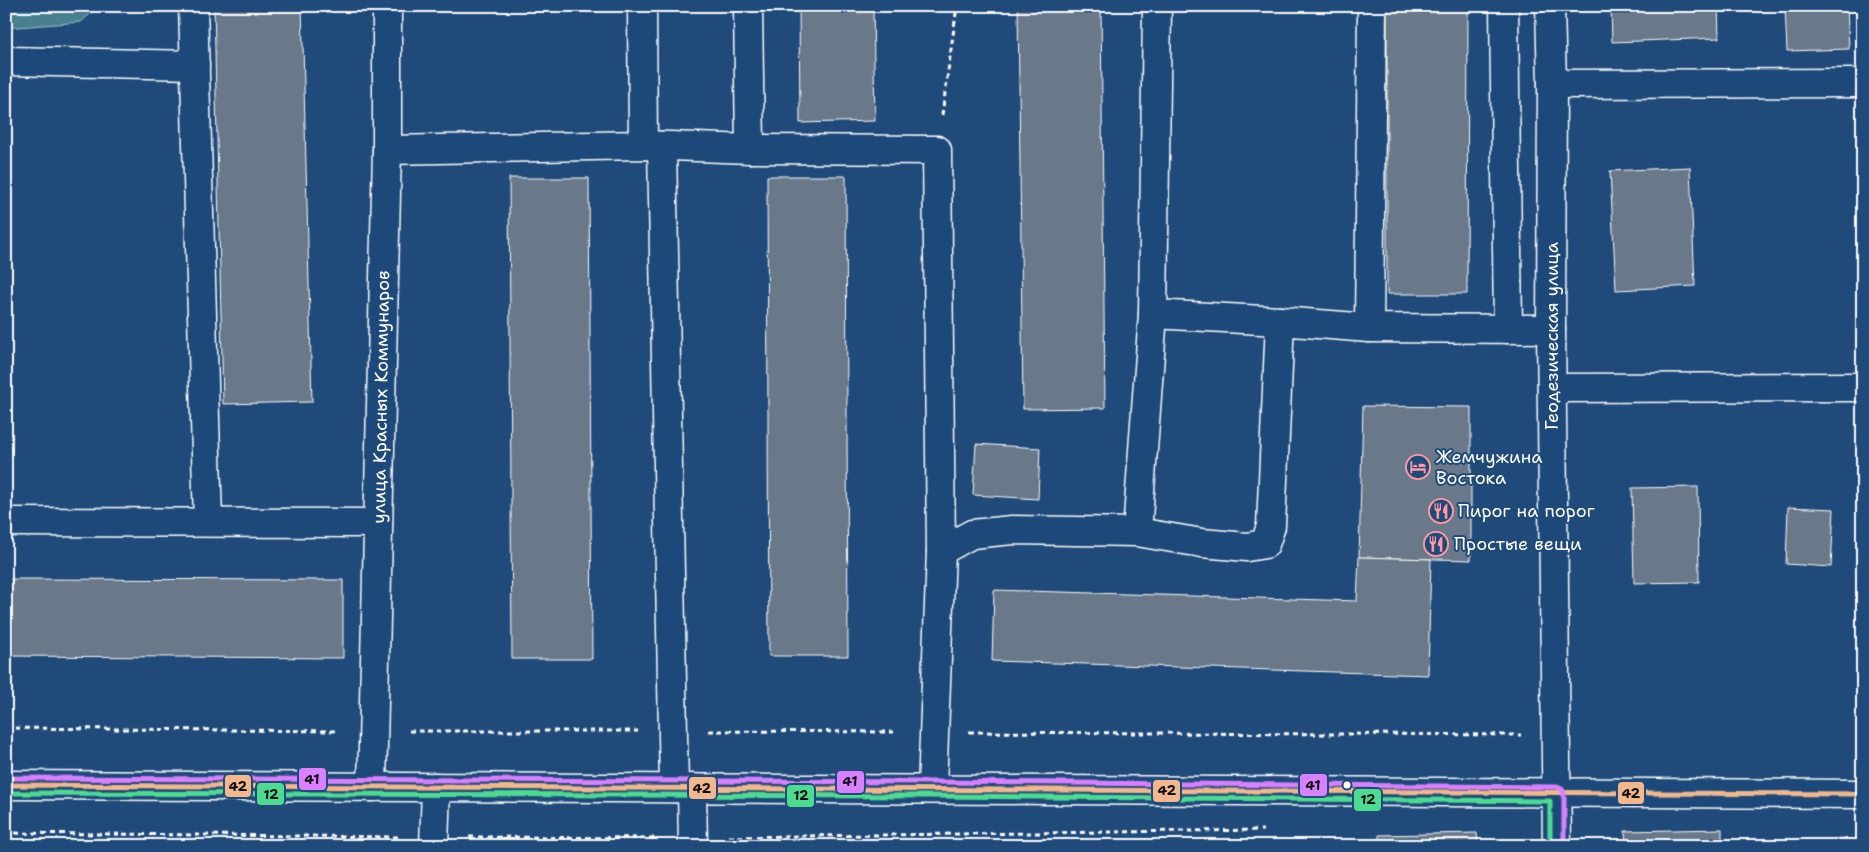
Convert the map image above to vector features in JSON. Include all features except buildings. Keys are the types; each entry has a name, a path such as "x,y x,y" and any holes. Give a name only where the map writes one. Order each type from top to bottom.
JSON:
{"street":[{"path":"193,6 208,522"},
{"name":"улица Красных Коммунаров","path":"372,787 387,150 387,6"},
{"path":"642,6 652,146 683,788 693,842"},
{"path":"748,6 750,149"},
{"path":"1137,532 1153,314 1157,6"},
{"path":"1369,328 1372,6"},
{"path":"1504,6 1508,329"},
{"name":"Геодезическая улица","path":"1550,6 1552,84 1551,329 1557,846"},
{"path":"6,61 195,65"},
{"path":"1552,84 1863,83"},
{"path":"387,150 652,146 750,149 937,150 940,551 932,789"},
{"path":"1153,314 1369,328 1551,329"},
{"path":"940,551 972,534 1012,530 1137,532 1211,544 1247,547 1265,544 1271,526 1280,321"},
{"path":"1552,388 1863,387"},
{"path":"6,522 378,523"},
{"path":"6,785 1863,794"},
{"path":"434,841 436,787"}],"path":[{"path":"937,150 957,6"},
{"path":"6,833 434,841 693,842 1269,830"}],"green space":[{"path":"6,6 99,6 81,22 6,28"}],"transit line":[{"name":"41","path":"6,778 1557,787 1562,789 1564,793 1564,846"},
{"name":"42","path":"6,785 1863,794"},
{"name":"12","path":"6,793 932,796 1550,801 1550,846"}],"place":[{"name":"Жемчужина Востока","path":"1418,467"},
{"name":"Пирог на порог","path":"1441,511"},
{"name":"Простые вещи","path":"1436,544"}]}
